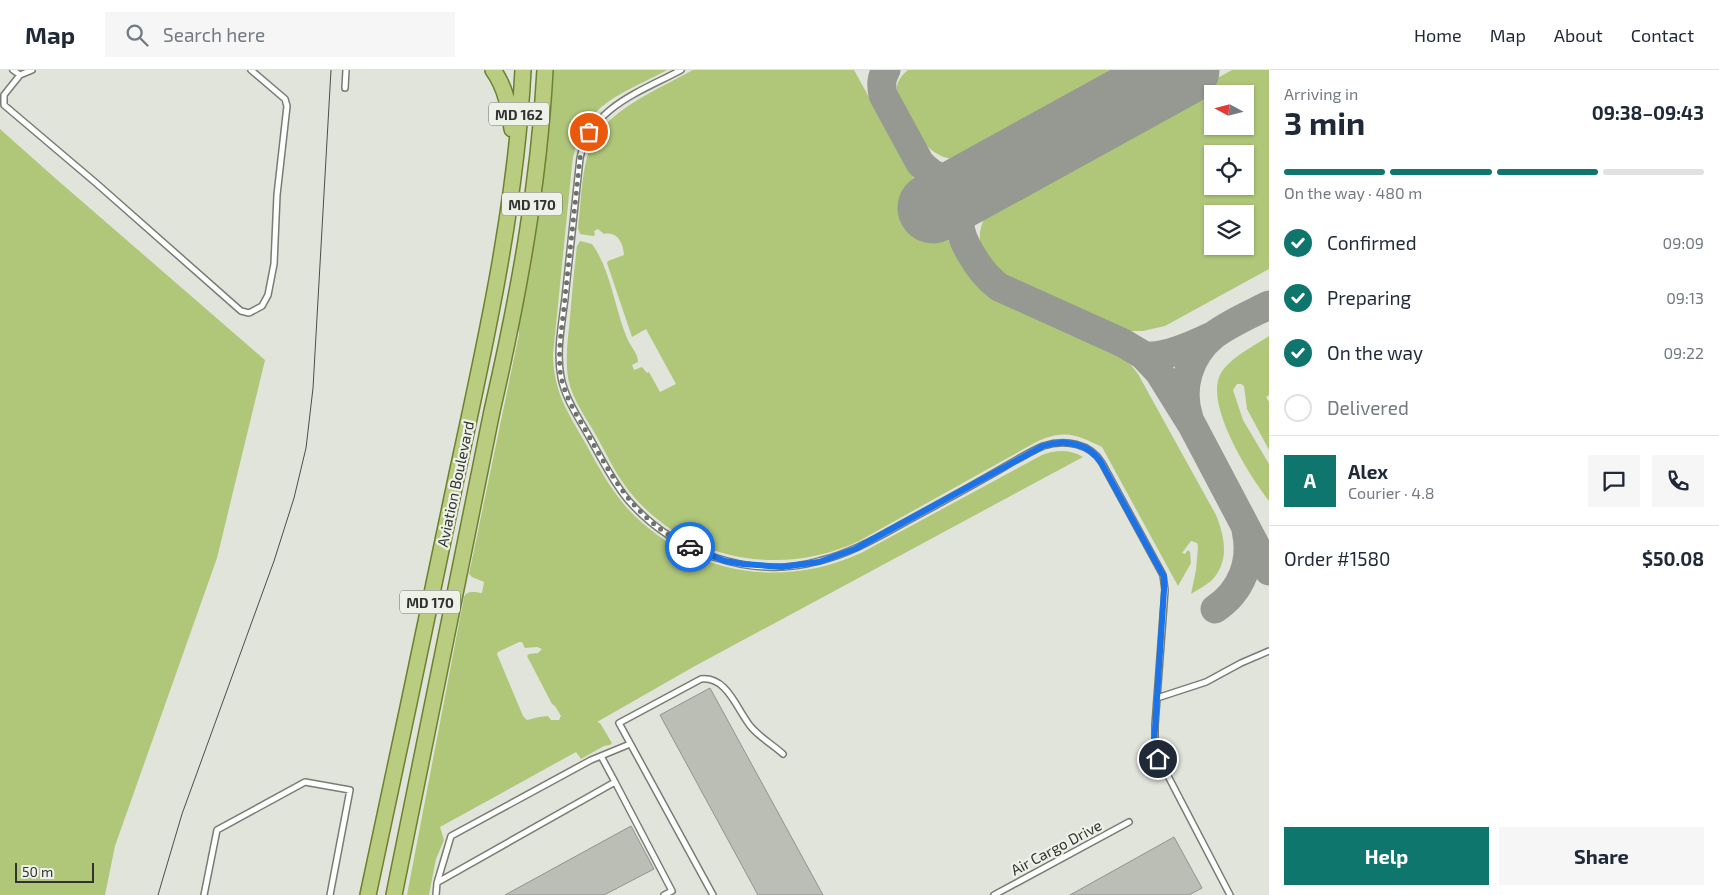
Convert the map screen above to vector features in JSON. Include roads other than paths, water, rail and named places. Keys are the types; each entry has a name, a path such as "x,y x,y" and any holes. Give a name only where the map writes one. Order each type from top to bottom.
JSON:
{"main road":[{"name":"MD 170","path":"492,70 502,84 506,96 516,158"},
{"name":"Aviation Boulevard","path":"368,895 470,417 503,240 516,158 523,70"},
{"name":"Aviation Boulevard","path":"394,895 512,318 538,156 545,70"}],"lane":[{"path":"13,70 20,75"},
{"path":"32,70 20,75 4,95 4,105 96,183 241,312 249,313 262,306 270,288 274,264 278,195 287,106 285,99 251,70"},
{"path":"345,88 346,70"},
{"path":"681,70 622,102 601,117 585,140 580,158 561,338 561,376 570,403 623,493 657,527 698,551 725,561 743,564 772,567 792,566 819,562 855,549 1043,446 1061,442 1078,444 1090,450 1099,458 1163,575 1164,590 1154,744 1156,755 1230,895"},
{"path":"1157,698 1206,682 1241,663 1269,651"},
{"path":"713,895 620,723 701,679 708,678 725,688 750,726 783,754"},
{"path":"436,895 437,883 451,836 591,760 630,744"},
{"path":"601,756 672,891 664,895"},
{"path":"204,895 217,830 305,782 350,790 330,895"},
{"path":"437,883 614,782"},
{"name":"Air Cargo Drive","path":"994,895 1129,822"}],"tram line":[{"path":"158,895 182,814 274,561 294,498 306,448 313,388 331,70"}]}
